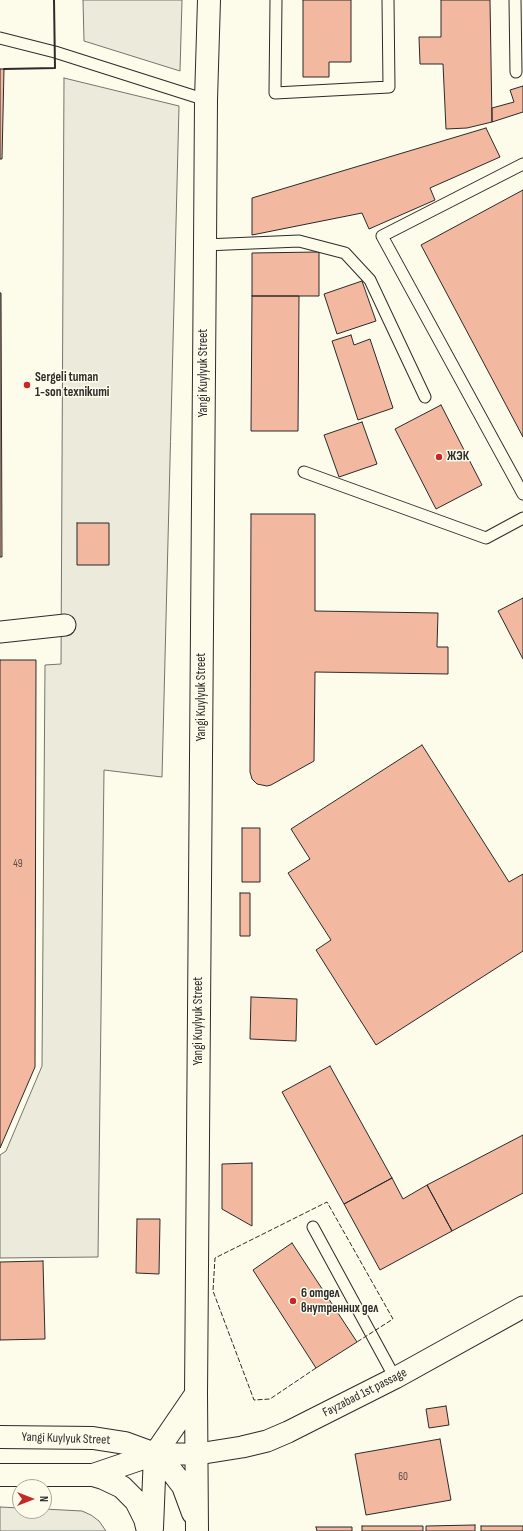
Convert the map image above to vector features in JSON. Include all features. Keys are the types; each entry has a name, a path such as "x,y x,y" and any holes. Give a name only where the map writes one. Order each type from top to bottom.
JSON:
{"street":[{"name":"Yangi Kuylyuk Street","path":"197,1529 198,1454 196,1394 206,100 209,0"},
{"path":"0,632 65,625"},
{"name":"Fayzabad 1st passage","path":"155,1454 198,1454 242,1447 267,1441 395,1378 523,1307"},
{"path":"151,1531 155,1454 196,1394"},
{"name":"Yangi Kuylyuk Street","path":"0,1437 93,1438 125,1443 155,1454"},
{"path":"0,1475 93,1475 155,1454"},
{"path":"155,1454 170,1469 183,1486 197,1529"},
{"path":"93,1475 112,1482 129,1493 141,1509 148,1531"}],"lane":[{"path":"276,0 275,93 389,87 388,0"},
{"path":"515,0 519,21 516,72"},
{"path":"0,38 55,52 206,100"},
{"path":"523,164 382,236 523,494"},
{"path":"205,245 299,241 345,253 370,280 425,397"},
{"path":"304,472 486,538 523,518"},
{"path":"313,1227 395,1378"}],"shaded area":[{"path":"83,0 182,0 180,71 84,41"},
{"path":"64,78 179,106 162,777 104,770 98,1257 0,1258 0,1155 6,1151 42,1066 45,665 61,664"},
{"path":"0,1507 12,1508 12,1519 52,1519 52,1509 82,1511 99,1521 106,1531 0,1531"}],"building":[{"path":"303,0 351,0 351,62 329,62 329,77 303,77"},
{"path":"441,0 490,0 492,122 467,128 446,129 443,64 420,64 419,37 441,37"},
{"path":"0,69 4,69 2,159 0,159"},
{"path":"523,86 523,112 492,122 492,108 514,102 510,90"},
{"path":"486,128 500,157 430,188 435,200 369,229 362,213 252,235 252,198"},
{"path":"523,190 523,437 421,245"},
{"path":"319,252 319,296 252,296 252,253"},
{"path":"362,281 376,321 337,334 324,294"},
{"path":"1,293 2,557 0,557"},
{"path":"252,296 299,296 298,431 251,431"},
{"path":"351,335 354,345 370,339 393,408 358,420 332,341"},
{"name":"ЖЭК","path":"441,405 482,485 436,509 395,429"},
{"path":"362,422 377,464 339,477 324,435"},
{"path":"251,514 315,514 315,611 438,613 437,647 448,647 448,674 315,672 314,761 267,786 257,784 252,779 250,772"},
{"path":"77,523 109,523 109,565 77,565"},
{"path":"523,598 523,659 498,611"},
{"path":"0,660 36,660 35,1067 0,1148"},
{"path":"422,745 509,882 523,874 523,951 376,1045 316,950 331,940 288,873 310,859 291,829"},
{"path":"242,828 260,828 260,882 242,882"},
{"path":"240,893 250,893 250,936 240,936"},
{"path":"251,997 297,999 296,1041 250,1039"},
{"path":"330,1066 392,1178 344,1204 282,1092"},
{"path":"523,1135 523,1193 452,1231 427,1185"},
{"path":"252,1163 252,1226 222,1209 222,1164"},
{"path":"392,1178 403,1199 427,1185 452,1231 380,1270 344,1204"},
{"path":"137,1219 160,1219 159,1274 136,1273"},
{"path":"292,1243 357,1342 316,1368 253,1270"},
{"path":"43,1261 45,1339 0,1340 0,1262"},
{"path":"446,1406 449,1425 429,1428 426,1409"},
{"path":"440,1439 451,1500 366,1515 355,1454"},
{"path":"475,1525 475,1531 426,1531 426,1526"},
{"path":"362,1526 423,1526 423,1531 362,1531"},
{"path":"481,1526 523,1526 523,1531 481,1531"},
{"path":"316,1527 352,1527 352,1531 317,1531"}],"fence":[{"path":"316,1368 270,1399 254,1400 213,1291 215,1258 327,1202 393,1319 357,1342"}],"wall":[{"path":"4,69 55,68 54,0"}],"place":[{"name":"Sergeli tuman 1-son texnikumi","path":"27,385"},
{"name":"ЖЭК","path":"439,457"},
{"name":"6 отдел внутренних дел","path":"293,1301"}]}
